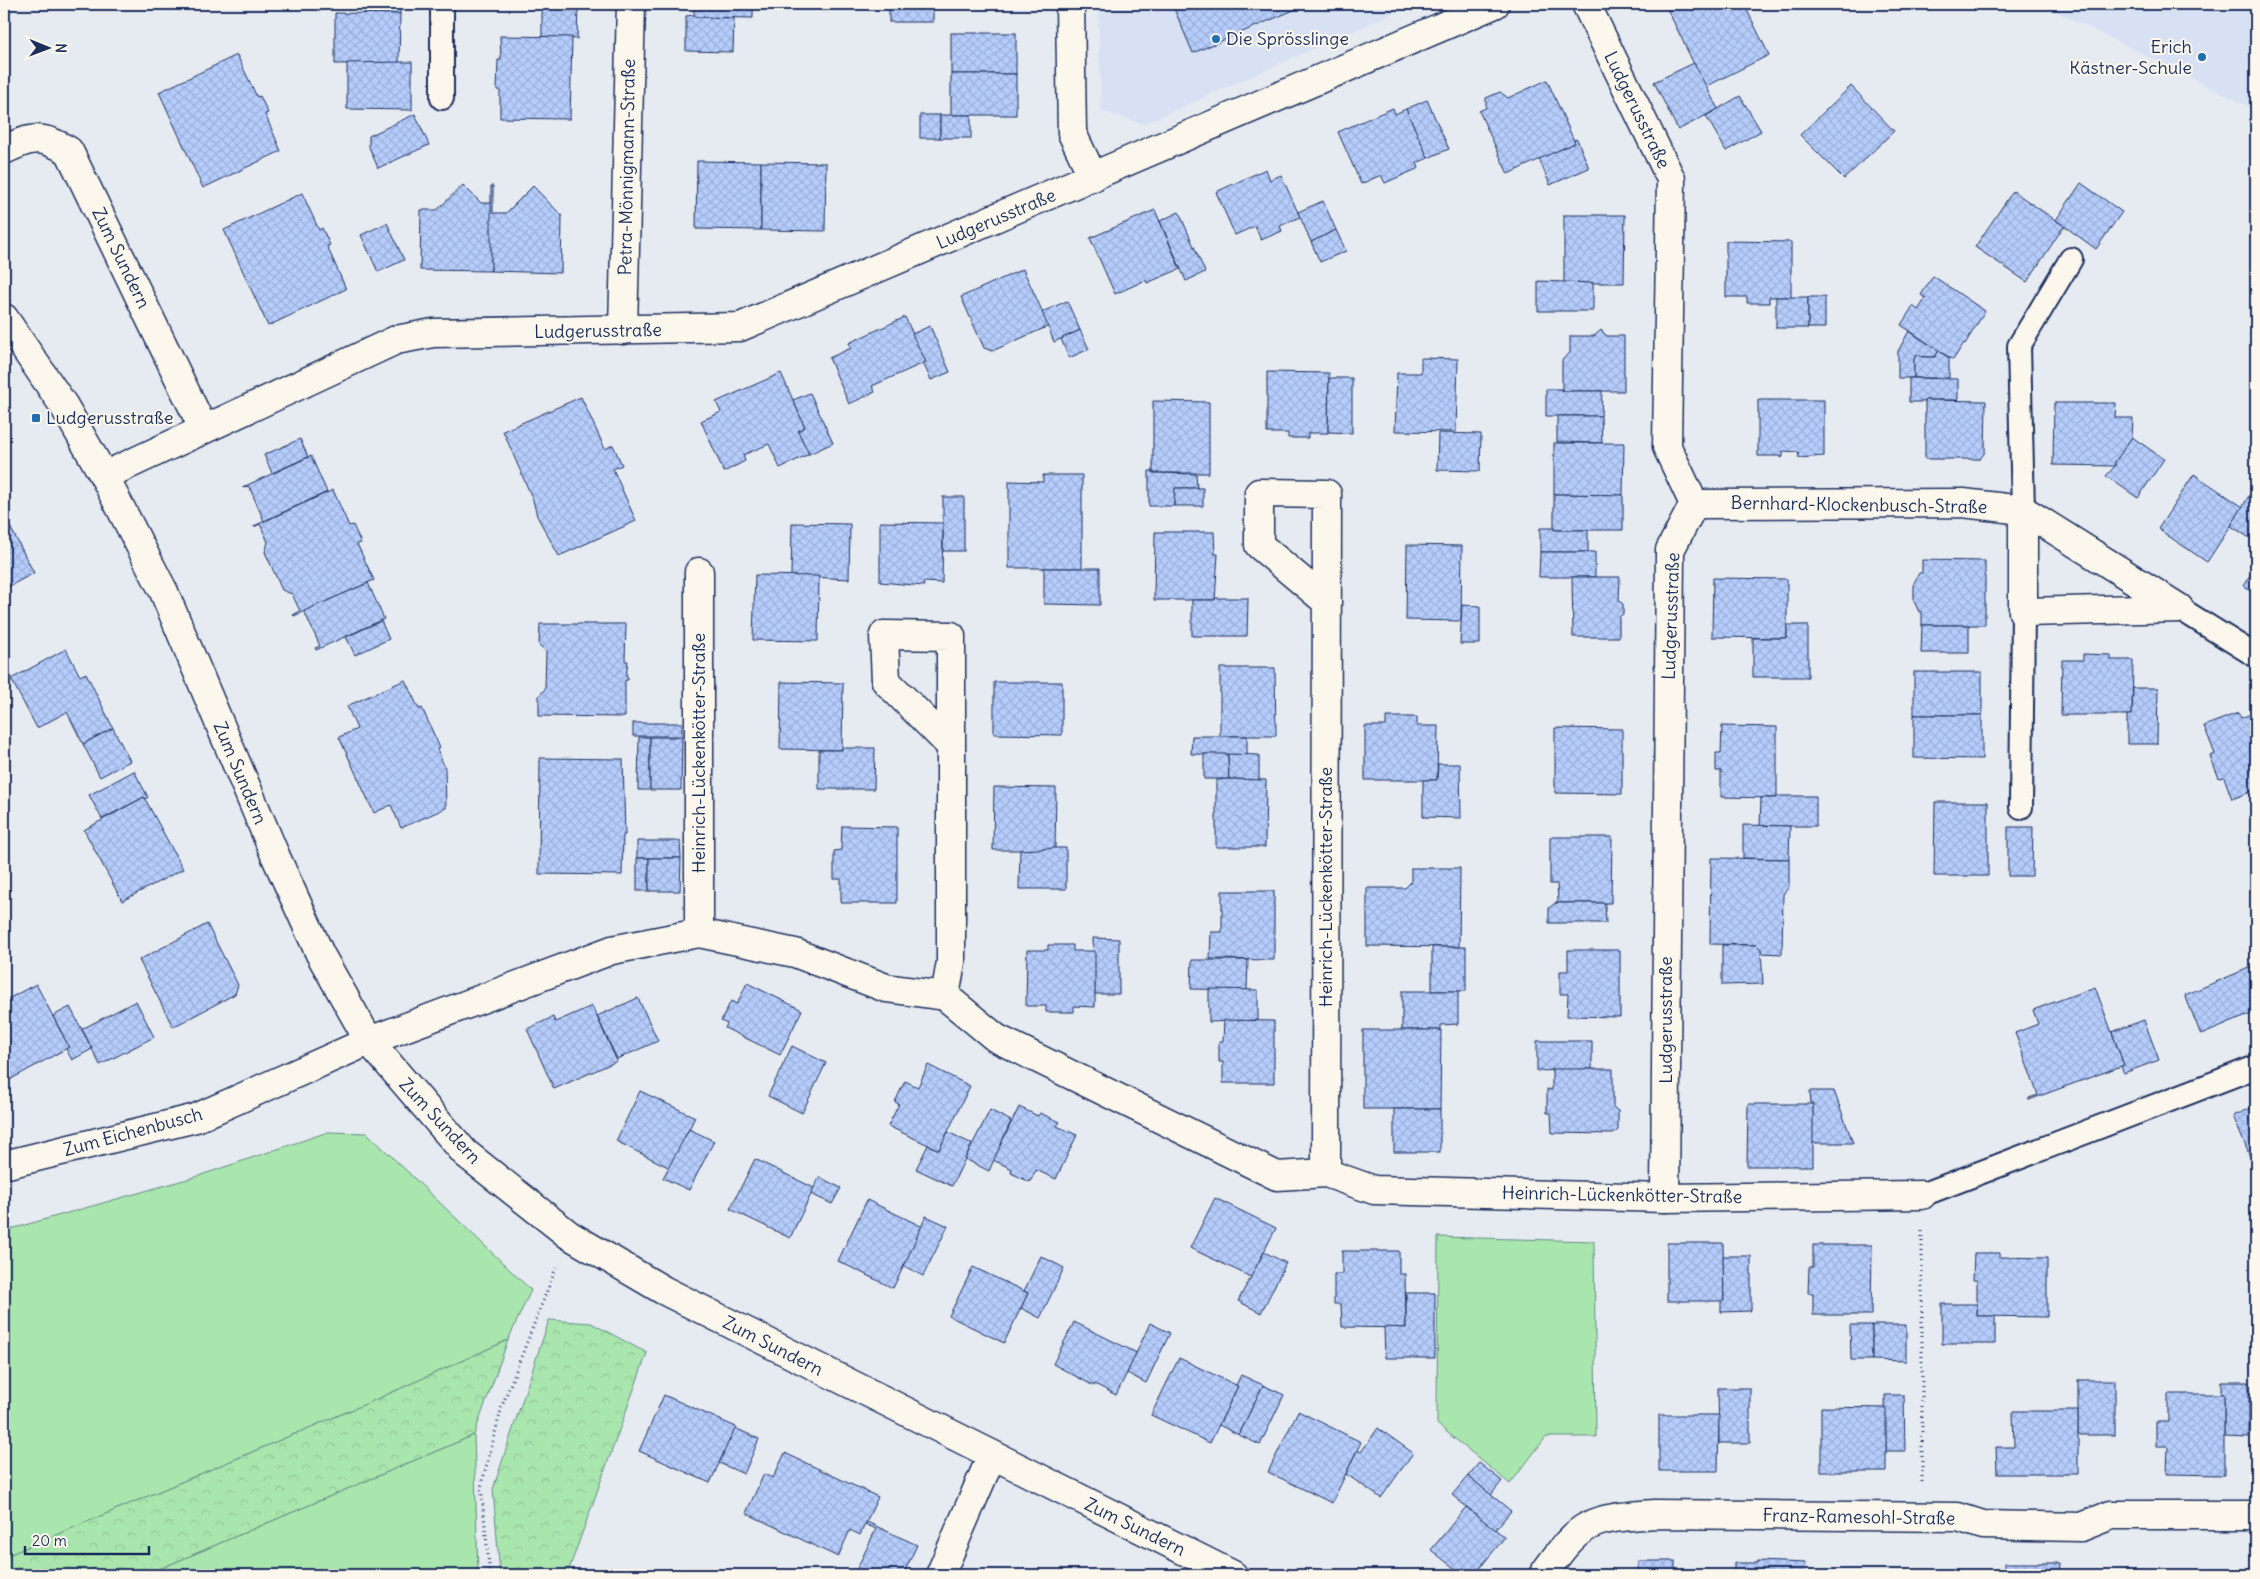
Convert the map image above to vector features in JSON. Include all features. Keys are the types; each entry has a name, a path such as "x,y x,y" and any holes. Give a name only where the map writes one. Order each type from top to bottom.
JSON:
{"street":[{"name":"Petra-Mönnigmann-Straße","path":"623,330 630,4"},
{"path":"1070,4 1072,133 1093,178"},
{"name":"Ludgerusstraße","path":"104,476 203,428 396,340 433,333 740,327 1093,178 1495,4"},
{"name":"Ludgerusstraße","path":"1586,4 1671,179 1667,447 1694,504 1670,550 1665,1198"},
{"name":"Zum Sundern","path":"4,150 24,140 48,140 69,151 203,428"},
{"name":"Zum Sundern","path":"4,318 64,406 104,476 164,592 275,855 320,954 369,1041 465,1153 569,1235 663,1290 1233,1575"},
{"name":"Bernhard-Klockenbusch-Straße","path":"1694,504 1963,503 2023,510 2179,608"},
{"path":"2023,510 2023,612 2179,608"},
{"name":"Heinrich-Lückenkötter-Straße","path":"699,933 700,572"},
{"name":"Heinrich-Lückenkötter-Straße","path":"1326,1173 1327,602"},
{"path":"369,1041 612,950 699,933 795,953 886,988 945,996 951,962 951,746"},
{"name":"Heinrich-Lückenkötter-Straße","path":"945,996 996,1038 1277,1176 1326,1173 1374,1190 1665,1198 1922,1195"},
{"name":"Zum Eichenbusch","path":"4,1164 196,1118 369,1041"},
{"path":"940,1575 992,1456"},
{"name":"Franz-Ramesohl-Straße","path":"1543,1575 1566,1542 1587,1525 1609,1517 1655,1514 1958,1517 1983,1525 2081,1527 2112,1515 2256,1515"}],"lane":[{"path":"442,4 442,98"},
{"path":"2023,510 2019,346 2072,259"},
{"path":"2179,608 2256,656"},
{"path":"2021,807 2023,612"},
{"path":"1922,1195 2256,1067"}],"path":[{"path":"1922,1195 1922,1517"},
{"path":"490,1575 481,1487 502,1406 569,1235"}],"shaded area":[{"name":"Die Sprösslinge","path":"1098,4 1414,4 1144,124 1101,111"},
{"name":"Erich Kästner-Schule","path":"2041,4 2256,4 2256,110"}],"green space":[{"path":"328,1132 367,1133 531,1290 508,1340 375,1400 4,1557 4,1231 198,1176"},
{"path":"1438,1237 1594,1241 1596,1437 1546,1437 1510,1484 1437,1424"},
{"path":"549,1320 591,1323 647,1353 567,1575 500,1575 493,1489"},
{"path":"508,1340 474,1435 145,1575 4,1575 4,1557 375,1400"},
{"path":"474,1435 478,1575 145,1575"}],"building":[{"path":"365,4 400,4 400,14 364,13"},
{"path":"694,4 753,4 753,18 694,17"},
{"path":"889,4 933,4 933,22 889,22"},
{"path":"1172,4 1308,4 1193,53"},
{"path":"1665,4 1744,4 1769,55 1705,87"},
{"path":"542,7 578,7 577,39 542,37"},
{"path":"335,13 400,14 399,63 335,64"},
{"path":"694,15 694,17 734,18 733,52 686,51 686,16"},
{"path":"951,33 1016,33 1016,74 951,74"},
{"path":"500,36 572,37 570,119 500,118 500,90 497,90 498,60 501,60"},
{"path":"237,55 257,97 260,96 268,113 265,114 281,151 203,188 159,92"},
{"path":"412,62 412,110 347,109 347,63"},
{"path":"1694,63 1718,109 1678,130 1654,82"},
{"path":"951,74 1016,74 1016,115 951,115"},
{"path":"1547,80 1575,143 1508,174 1479,111 1486,108 1486,98 1500,92 1508,98"},
{"path":"1851,86 1894,131 1844,179 1800,135"},
{"path":"1740,96 1761,131 1726,151 1706,116"},
{"path":"1427,100 1449,149 1428,158 1406,109"},
{"path":"1393,108 1395,114 1406,109 1428,158 1417,163 1419,168 1385,183 1381,175 1361,184 1338,132"},
{"path":"415,114 429,145 378,168 369,147 369,136"},
{"path":"920,115 940,115 940,138 920,138"},
{"path":"940,115 971,115 971,138 940,138"},
{"path":"1577,139 1589,168 1550,185 1539,159 1575,143 1574,140"},
{"path":"697,161 761,162 761,230 696,229"},
{"path":"761,162 826,163 825,231 761,230"},
{"path":"1266,169 1270,180 1281,175 1300,217 1280,226 1282,231 1261,240 1255,226 1235,235 1216,192"},
{"path":"2081,183 2122,212 2096,249 2056,220"},
{"path":"463,185 481,203 492,203 491,271 420,270 421,210 437,210"},
{"path":"491,186 493,186 493,213 506,213 533,186 562,216 561,273 491,271"},
{"path":"2013,191 2064,226 2027,282 1975,247"},
{"path":"302,193 319,230 322,228 330,245 327,246 346,289 268,326 224,230"},
{"path":"1323,201 1336,230 1311,242 1298,212"},
{"path":"1155,210 1180,269 1147,283 1146,280 1115,294 1090,238"},
{"path":"1179,212 1205,272 1186,281 1160,221"},
{"path":"1564,215 1625,215 1624,283 1564,283"},
{"path":"387,223 404,260 378,272 361,235"},
{"path":"1336,230 1346,251 1320,262 1311,242"},
{"path":"1726,241 1791,242 1791,297 1769,297 1769,303 1747,303 1747,297 1726,297"},
{"path":"1023,269 1049,326 992,351 984,348 961,297"},
{"path":"1933,276 1985,311 1953,360 1901,325 1913,306 1918,310 1926,298 1921,295"},
{"path":"1538,281 1593,283 1593,311 1538,311"},
{"path":"1776,297 1808,297 1808,328 1776,328"},
{"path":"1808,297 1825,297 1825,328 1808,328"},
{"path":"1067,301 1080,330 1054,342 1042,312"},
{"path":"905,317 926,362 872,386 875,392 849,404 829,358 851,348 849,343"},
{"path":"930,326 950,372 931,380 923,363 926,362 912,334"},
{"path":"1080,330 1089,349 1069,358 1061,339"},
{"path":"1601,330 1607,336 1624,336 1624,391 1562,391 1562,360 1570,353 1570,336 1594,336"},
{"path":"1909,331 1939,351 1935,357 1922,357 1918,354 1914,359 1914,378 1898,378 1898,351"},
{"path":"1939,351 1949,358 1949,378 1914,378 1914,359 1918,354 1922,357 1935,357"},
{"path":"1421,358 1458,359 1456,432 1395,431 1397,373 1421,373"},
{"path":"1267,372 1329,373 1328,433 1308,433 1308,438 1288,438 1288,433 1267,433"},
{"path":"781,373 805,427 798,431 809,454 780,468 769,444 743,455 745,461 724,472 701,421 721,412 716,402"},
{"path":"1329,378 1352,378 1352,433 1328,432"},
{"path":"1909,378 1958,379 1958,400 1909,402"},
{"path":"1546,389 1602,391 1601,416 1546,416"},
{"path":"810,393 833,443 809,454 798,431 805,427 793,400"},
{"path":"581,397 605,449 613,445 622,465 613,469 636,521 559,556 537,516 533,500 503,431"},
{"path":"1758,400 1824,400 1824,456 1799,458 1798,452 1783,451 1783,457 1781,458 1781,456 1758,456"},
{"path":"1925,400 1986,401 1985,452 1980,459 1925,459"},
{"path":"1153,401 1209,402 1209,473 1153,473"},
{"path":"2054,403 2116,403 2115,418 2133,418 2132,438 2115,462 2115,466 2053,465"},
{"path":"1557,416 1601,416 1602,443 1557,442"},
{"path":"1438,433 1481,434 1480,471 1437,470"},
{"path":"2132,437 2164,459 2138,498 2106,476 2115,466 2115,462"},
{"path":"300,439 308,457 272,473 264,455"},
{"path":"1554,443 1624,443 1623,495 1554,494"},
{"path":"311,456 327,492 264,521 249,486 243,487"},
{"path":"1149,471 1153,471 1153,473 1196,474 1197,488 1175,488 1174,506 1149,506"},
{"path":"2194,474 2243,507 2207,562 2158,529"},
{"path":"1043,475 1082,475 1082,568 1009,568 1009,481 1043,482"},
{"path":"2256,484 2256,542 2231,526"},
{"path":"1175,488 1203,488 1203,506 1174,506"},
{"path":"333,490 349,526 353,525 361,543 357,544 374,580 294,616 300,611 292,594 282,590 265,552 268,542 260,524 254,526"},
{"path":"1554,494 1623,495 1623,530 1554,530"},
{"path":"943,497 964,497 964,551 943,551"},
{"path":"4,515 34,573 4,589"},
{"path":"880,522 943,523 942,583 923,582 924,586 880,582"},
{"path":"792,523 850,524 849,579 791,576"},
{"path":"1540,528 1588,530 1588,552 1540,552"},
{"path":"1155,532 1214,532 1215,554 1218,554 1215,600 1154,600"},
{"path":"1407,545 1462,546 1461,621 1406,620"},
{"path":"1540,552 1595,552 1595,577 1539,577"},
{"path":"1922,560 1985,561 1985,625 1922,625 1922,612 1919,612 1914,601 1914,583 1919,573 1922,573"},
{"path":"2256,566 2256,595 2243,586"},
{"path":"1044,568 1100,568 1100,605 1044,604"},
{"path":"755,575 819,576 818,641 753,640"},
{"path":"1572,577 1620,577 1619,601 1623,604 1623,614 1619,617 1619,637 1573,637"},
{"path":"1713,578 1787,579 1787,638 1712,637"},
{"path":"368,583 384,619 316,650 315,648 320,646 304,611"},
{"path":"1215,598 1248,598 1247,636 1192,636 1192,600 1215,600"},
{"path":"1462,605 1480,606 1480,644 1460,644"},
{"path":"381,621 389,639 355,655 346,637"},
{"path":"540,624 626,624 625,661 628,661 626,677 628,677 628,680 625,680 625,717 539,716 539,696 545,689 546,651 539,645"},
{"path":"1787,625 1808,625 1808,677 1753,677 1753,638 1787,638"},
{"path":"1922,625 1969,625 1969,653 1921,653"},
{"path":"66,649 80,676 86,673 113,728 83,744 67,712 37,728 11,679"},
{"path":"2083,654 2111,655 2111,660 2133,660 2132,715 2061,715 2062,660 2083,660"},
{"path":"1220,668 1275,668 1276,736 1220,736"},
{"path":"1914,672 1982,672 1982,715 1914,715"},
{"path":"405,680 419,709 422,708 440,748 437,749 445,768 446,808 401,828 391,805 374,813 339,737 357,729 347,706"},
{"path":"781,682 843,683 842,750 780,749"},
{"path":"994,682 1062,682 1062,735 994,734"},
{"path":"2133,688 2158,688 2157,744 2127,744 2127,715 2132,715"},
{"path":"2256,712 2256,790 2232,799 2224,777 2219,778 2210,756 2215,754 2204,726 2238,713 2241,718"},
{"path":"1914,715 1982,715 1982,759 1914,758"},
{"path":"1386,717 1417,717 1417,726 1438,726 1437,780 1365,780 1365,726 1386,726"},
{"path":"633,723 682,723 682,736 633,736"},
{"path":"1722,726 1777,727 1777,798 1721,797 1721,771 1716,771 1716,753 1721,753"},
{"path":"113,728 130,761 100,777 83,744"},
{"path":"1555,728 1622,729 1622,794 1555,793"},
{"path":"1192,736 1247,736 1247,755 1191,754"},
{"path":"639,737 650,737 650,790 638,790"},
{"path":"650,737 682,737 681,790 650,790"},
{"path":"842,748 875,748 874,789 819,789 819,750 842,750"},
{"path":"1204,754 1228,754 1229,779 1204,779"},
{"path":"1228,754 1259,755 1259,780 1229,779"},
{"path":"540,758 623,759 625,835 623,835 622,875 539,874"},
{"path":"1438,764 1460,764 1461,818 1423,817 1423,780 1437,780"},
{"path":"134,771 148,797 146,799 144,797 102,819 89,795"},
{"path":"1216,780 1266,780 1265,847 1216,847"},
{"path":"994,787 1056,788 1055,850 993,850"},
{"path":"1777,796 1816,796 1816,826 1760,826 1761,798 1777,798"},
{"path":"144,797 183,869 122,901 84,830"},
{"path":"1935,802 1988,802 1988,876 1934,876"},
{"path":"1743,825 1790,826 1789,859 1743,858"},
{"path":"842,826 897,827 897,903 841,903 841,879 834,879 834,851 841,850"},
{"path":"2008,827 2033,827 2032,876 2008,876"},
{"path":"1550,837 1612,837 1611,903 1555,903 1558,900 1557,884 1550,884"},
{"path":"637,841 680,841 681,858 637,858"},
{"path":"1066,848 1066,889 1019,889 1020,850"},
{"path":"637,858 649,858 649,891 637,891"},
{"path":"649,858 681,858 680,891 649,891"},
{"path":"1711,858 1789,859 1789,887 1783,894 1782,954 1761,953 1761,949 1757,945 1710,944"},
{"path":"1411,868 1460,868 1459,947 1367,946 1367,888 1405,888 1411,882"},
{"path":"1222,891 1274,891 1274,960 1210,959 1211,932 1222,932"},
{"path":"1555,903 1605,903 1606,923 1549,923 1549,908"},
{"path":"207,924 238,985 235,994 173,1027 139,960"},
{"path":"1093,938 1119,939 1119,994 1095,994"},
{"path":"1048,945 1073,945 1073,951 1095,951 1095,1007 1074,1006 1074,1012 1046,1012 1046,1006 1026,1006 1027,950 1048,950"},
{"path":"1722,945 1757,945 1761,949 1763,984 1722,985"},
{"path":"1432,947 1466,947 1466,991 1432,991"},
{"path":"1568,950 1620,950 1620,1017 1567,1016 1568,994 1560,994 1560,971 1568,971"},
{"path":"1192,960 1248,960 1247,990 1191,989"},
{"path":"2256,965 2256,1012 2201,1035 2185,995"},
{"path":"747,983 802,1010 780,1055 725,1028 727,1024 721,1021 731,1001 737,1004"},
{"path":"36,984 69,1047 4,1083 4,1001"},
{"path":"2095,987 2124,1065 2029,1100 2029,1098 2038,1095 2015,1033 2038,1024 2033,1010"},
{"path":"1209,989 1258,990 1258,1020 1209,1022"},
{"path":"1402,991 1458,991 1458,1024 1441,1025 1441,1030 1402,1030"},
{"path":"638,998 658,1041 617,1059 597,1016"},
{"path":"136,1001 154,1037 100,1065 82,1029"},
{"path":"592,1006 617,1061 554,1089 527,1029 553,1017 555,1022"},
{"path":"70,1007 92,1049 72,1060 66,1049 69,1047 53,1016"},
{"path":"1224,1020 1274,1021 1274,1083 1223,1083 1223,1062 1219,1062 1219,1041 1223,1041"},
{"path":"2144,1020 2159,1060 2124,1073 2121,1066 2124,1065 2112,1032"},
{"path":"1363,1030 1441,1030 1440,1109 1363,1109"},
{"path":"1537,1041 1592,1041 1592,1069 1537,1071"},
{"path":"792,1046 826,1063 802,1113 768,1096"},
{"path":"928,1065 970,1086 939,1150 888,1126 899,1104 895,1102 905,1081 918,1087"},
{"path":"1552,1069 1613,1069 1613,1107 1618,1111 1618,1130 1613,1134 1552,1133 1551,1113 1547,1113 1547,1089 1552,1090"},
{"path":"640,1091 695,1117 670,1168 616,1141"},
{"path":"1810,1091 1834,1091 1853,1143 1812,1143 1813,1104 1811,1104"},
{"path":"1748,1104 1813,1104 1813,1166 1747,1166"},
{"path":"2256,1106 2256,1171 2233,1116"},
{"path":"1019,1107 1038,1116 1040,1113 1060,1122 1057,1126 1077,1135 1056,1179 1036,1170 1030,1182 1011,1173 1012,1169 993,1160"},
{"path":"1394,1109 1440,1109 1440,1152 1394,1152"},
{"path":"990,1110 1011,1121 989,1171 965,1159"},
{"path":"689,1129 714,1141 689,1190 663,1178"},
{"path":"948,1132 972,1144 952,1186 916,1169 928,1145 939,1150"},
{"path":"755,1159 814,1188 790,1238 730,1209"},
{"path":"819,1177 841,1188 832,1204 811,1194"},
{"path":"1215,1198 1276,1228 1251,1277 1190,1248"},
{"path":"867,1200 923,1227 893,1288 838,1261"},
{"path":"926,1216 948,1226 923,1276 904,1266"},
{"path":"1667,1243 1723,1243 1724,1301 1667,1301"},
{"path":"1813,1245 1872,1245 1871,1315 1813,1315 1813,1293 1808,1293 1809,1267 1813,1267"},
{"path":"1342,1251 1399,1251 1399,1274 1405,1274 1406,1328 1342,1327 1341,1304 1334,1304 1334,1274 1342,1274"},
{"path":"1264,1252 1286,1263 1261,1313 1238,1301"},
{"path":"1974,1253 2000,1253 2000,1257 2047,1258 2047,1317 1977,1316 1977,1280 1973,1280"},
{"path":"1041,1256 1064,1268 1040,1318 1021,1308 1028,1293 1024,1291"},
{"path":"1723,1256 1751,1256 1751,1311 1721,1312 1721,1302 1724,1301"},
{"path":"973,1267 1028,1293 1004,1343 949,1316"},
{"path":"1406,1293 1435,1293 1435,1358 1385,1358 1384,1327 1406,1328"},
{"path":"1942,1304 1977,1304 1977,1316 1995,1316 1995,1344 1942,1344"},
{"path":"1074,1322 1137,1353 1116,1395 1095,1384 1094,1386 1053,1364"},
{"path":"1150,1323 1170,1333 1146,1383 1127,1373"},
{"path":"1850,1325 1872,1325 1872,1360 1851,1360"},
{"path":"1872,1325 1906,1325 1906,1361 1872,1360"},
{"path":"1179,1358 1238,1386 1210,1443 1151,1415"},
{"path":"1241,1375 1263,1385 1239,1435 1219,1425 1238,1386 1236,1385"},
{"path":"2078,1380 2115,1380 2115,1435 2078,1435"},
{"path":"2221,1382 2249,1382 2249,1438 2224,1437 2224,1394 2221,1394"},
{"path":"1263,1385 1284,1395 1260,1445 1239,1435"},
{"path":"1718,1388 1750,1388 1750,1443 1719,1443"},
{"path":"2168,1394 2224,1394 2224,1475 2167,1474 2168,1446 2156,1446 2156,1422 2168,1422"},
{"path":"664,1395 736,1427 710,1483 639,1451"},
{"path":"1885,1395 1904,1395 1905,1451 1886,1451"},
{"path":"1821,1407 1886,1408 1886,1472 1821,1472"},
{"path":"1298,1411 1361,1442 1332,1503 1268,1472"},
{"path":"2013,1411 2078,1411 2078,1474 1997,1474 1996,1447 2014,1447"},
{"path":"1659,1415 1719,1415 1718,1471 1659,1471"},
{"path":"735,1428 759,1439 744,1474 719,1463"},
{"path":"1378,1428 1413,1453 1381,1498 1346,1474 1357,1450 1361,1452"},
{"path":"785,1453 878,1497 860,1535 850,1530 838,1557 746,1513 764,1474 773,1478"},
{"path":"1479,1463 1502,1481 1491,1495 1468,1476"},
{"path":"1468,1476 1511,1511 1495,1530 1452,1495"},
{"path":"1466,1507 1505,1537 1474,1575 1463,1575 1431,1550"},
{"path":"867,1522 917,1545 903,1575 854,1575 876,1529 865,1524"},
{"path":"1638,1561 1675,1561 1675,1575 1638,1575"},
{"path":"1758,1561 1806,1563 1805,1575 1734,1575 1734,1563 1757,1563"},
{"path":"2004,1563 2060,1563 2059,1575 2004,1575"}],"place":[{"name":"Die Sprösslinge","path":"1216,39"},
{"name":"Erich Kästner-Schule","path":"2202,57"},
{"name":"Ludgerusstraße","path":"36,418"}]}
